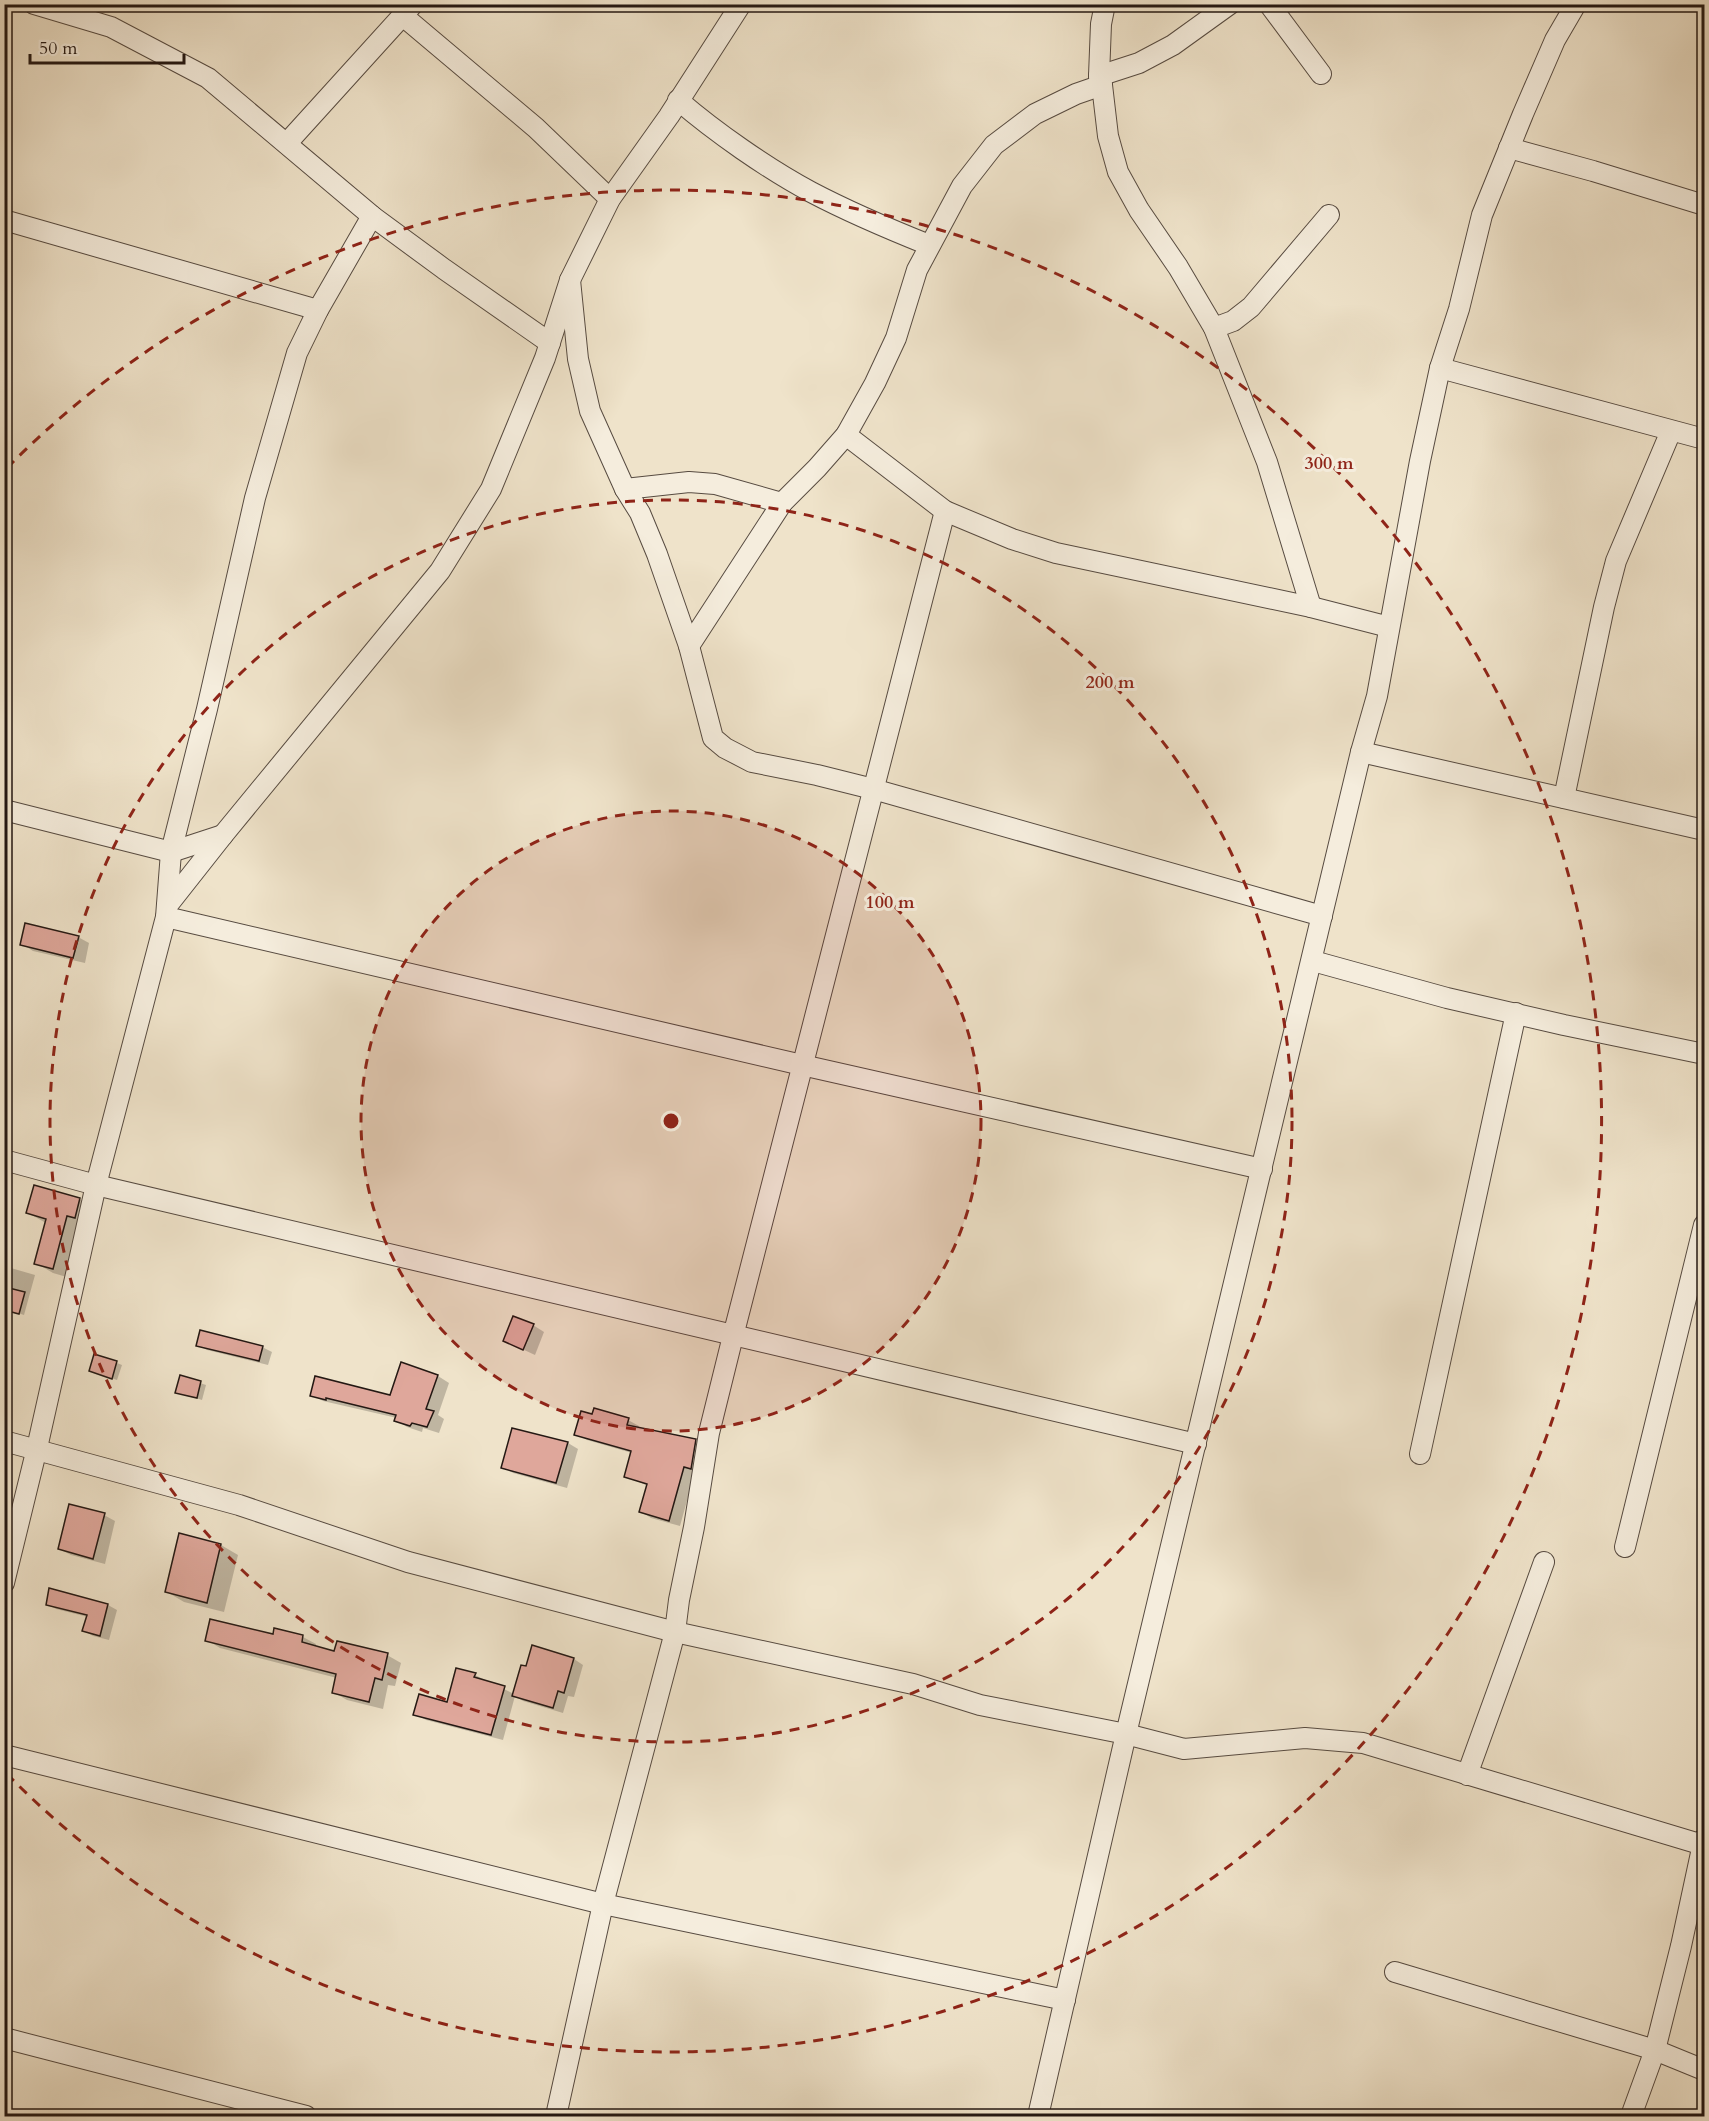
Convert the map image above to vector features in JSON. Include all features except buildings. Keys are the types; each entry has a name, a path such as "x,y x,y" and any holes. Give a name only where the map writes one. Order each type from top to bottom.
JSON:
{"street":[{"path":"34,4 111,27 208,78 372,216 548,348 578,359"},
{"path":"167,911 223,835 440,571 491,489 548,348 570,280 610,199 741,4"},
{"path":"1105,4 1101,24 1101,81 1108,136 1118,172 1139,210 1178,267 1214,328 1267,462 1311,607"},
{"path":"689,646 782,503 846,435 875,383 896,338 917,270 929,245 962,186 994,146 1035,114 1173,45 1230,4"},
{"path":"1269,4 1321,74"},
{"path":"1038,2116 1126,1734 1313,961 1361,752 1377,696 1420,461 1440,368 1459,309 1482,215 1555,40 1576,4"},
{"path":"287,143 408,10 610,199"},
{"path":"678,100 700,120 810,192 872,222 929,245"},
{"path":"1509,148 1704,205"},
{"path":"1214,328 1233,321 1251,307 1329,215"},
{"path":"4,1583 96,1185 167,911 171,852 207,709 255,498 297,353 318,310 372,216"},
{"path":"4,220 318,310"},
{"path":"570,280 578,359 590,411 625,489 645,523 689,646 713,738 725,748 752,762 873,789 1322,916"},
{"path":"1440,368 1704,439"},
{"path":"1564,798 1604,607 1616,561 1671,431"},
{"path":"846,435 945,512 1012,539 1056,553 1311,607 1389,627"},
{"path":"625,489 688,482 715,484 782,503"},
{"path":"556,2116 603,1904 675,1632 709,1433 945,512"},
{"path":"1361,752 1704,830"},
{"path":"4,810 171,852 223,835"},
{"path":"167,911 802,1065 1262,1169"},
{"path":"1313,961 1447,998 1704,1054"},
{"path":"1420,1454 1515,1013"},
{"path":"4,1160 96,1185 1196,1444"},
{"path":"1624,1547 1700,1258 1704,1225"},
{"path":"4,1441 37,1448 239,1505 408,1562 675,1632 913,1683 980,1705 1126,1734 1184,1749 1305,1738 1363,1743 1704,1842 1655,2050 1631,2116"},
{"path":"1467,1775 1544,1562"},
{"path":"4,1755 603,1904 1065,2000"},
{"path":"1395,1972 1655,2050 1704,2070"},
{"path":"4,2038 306,2116"}]}
